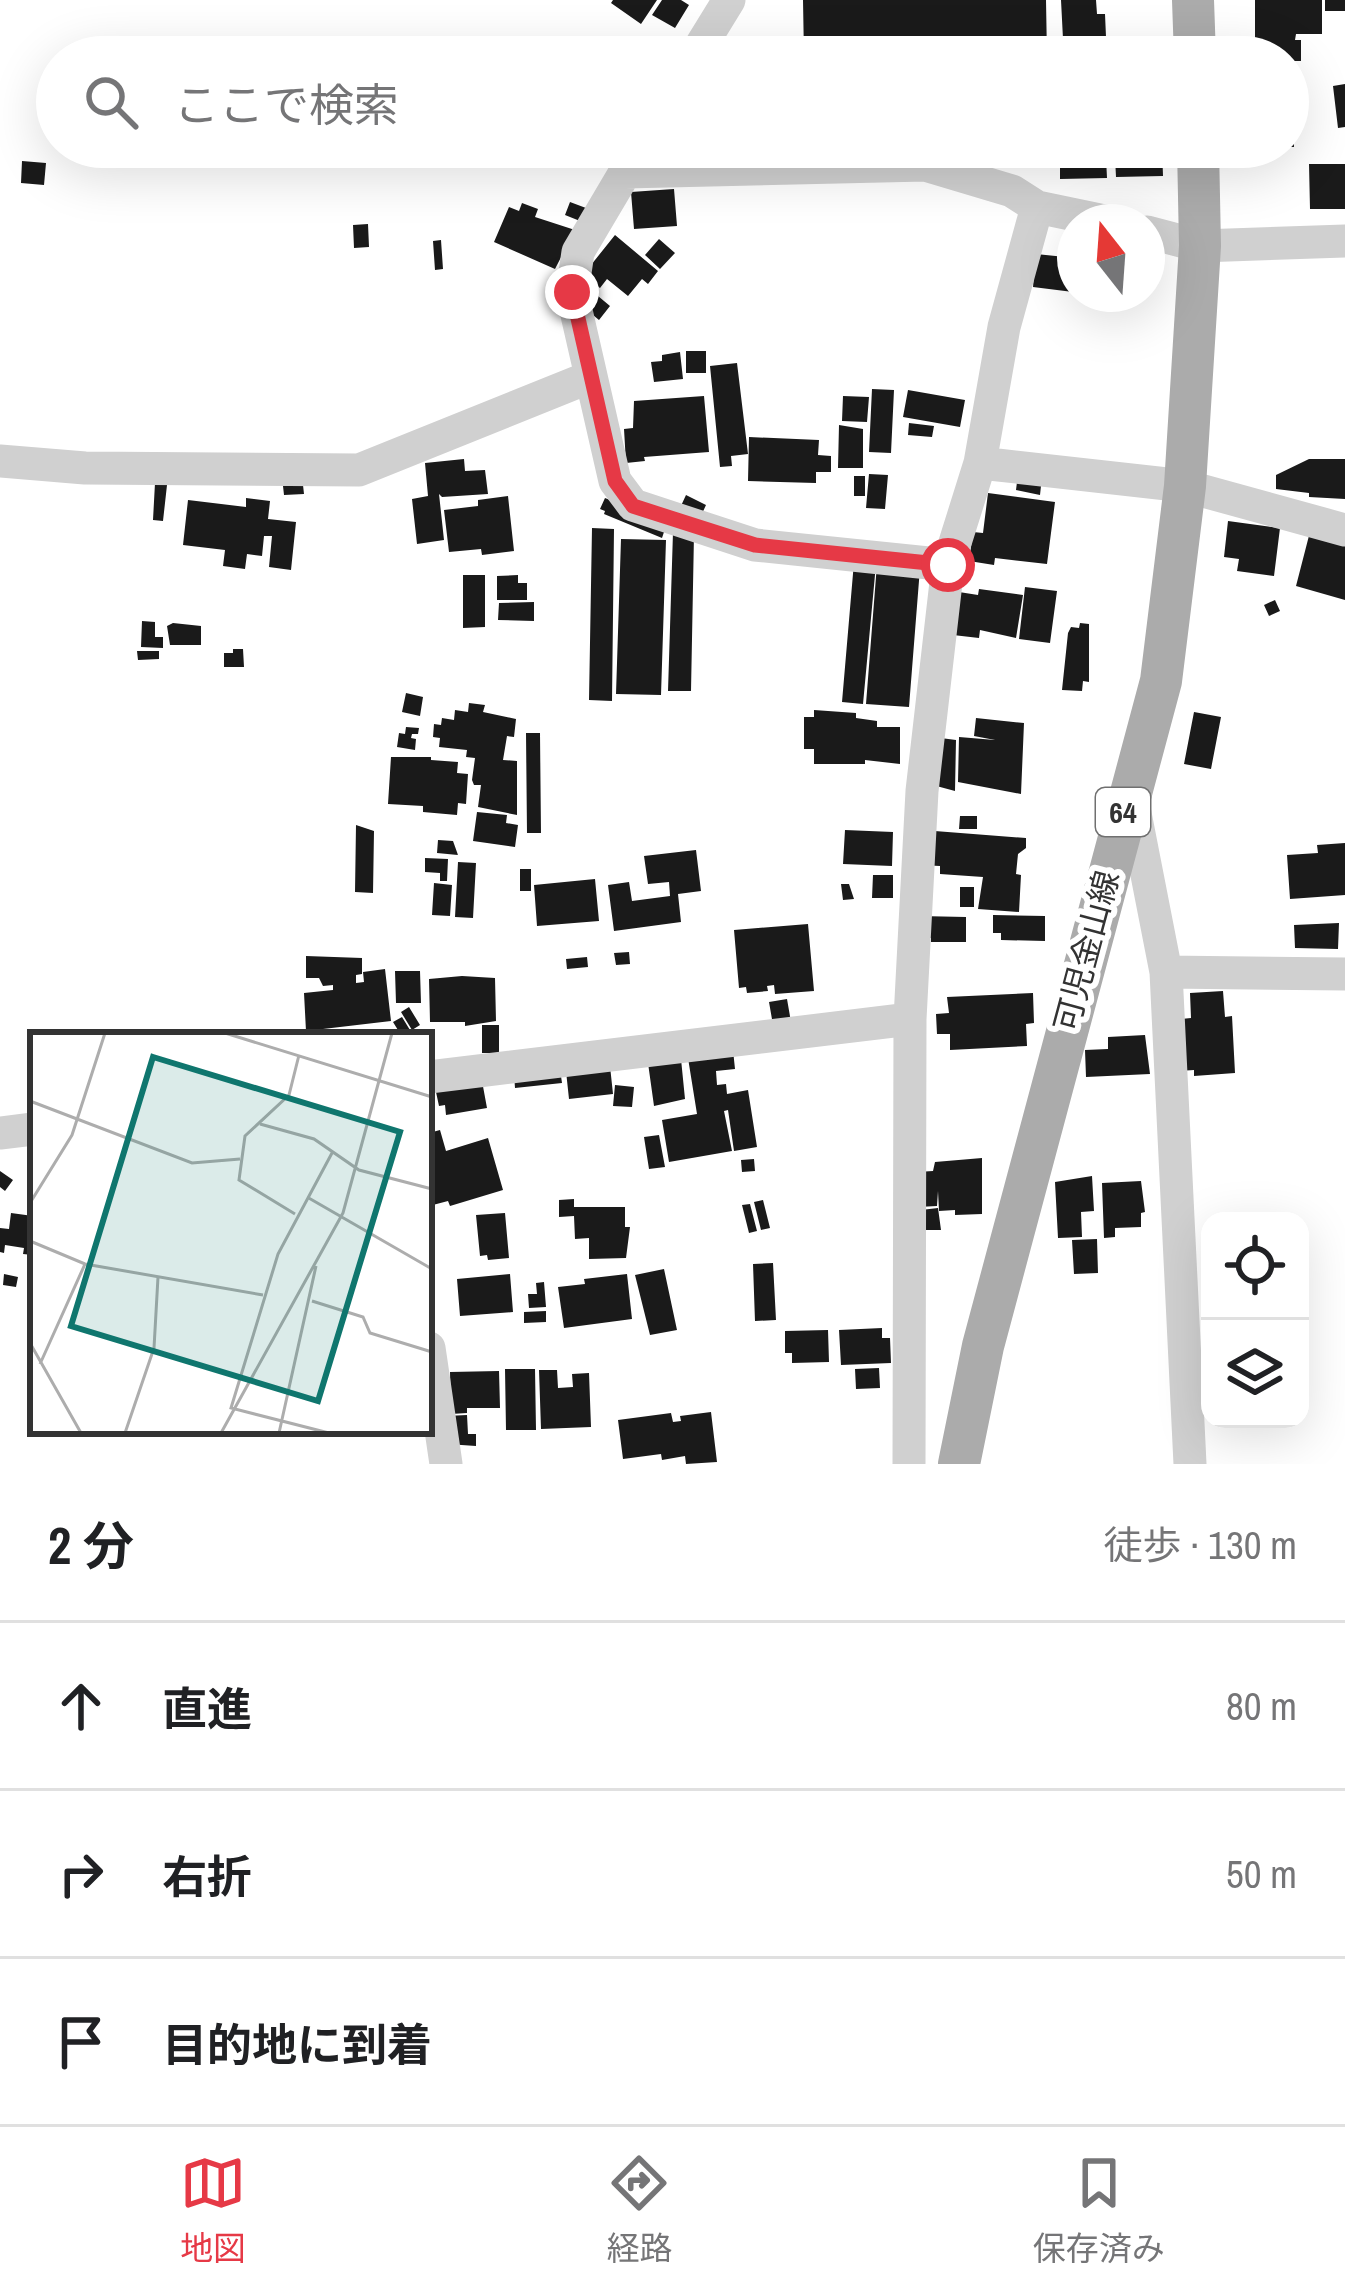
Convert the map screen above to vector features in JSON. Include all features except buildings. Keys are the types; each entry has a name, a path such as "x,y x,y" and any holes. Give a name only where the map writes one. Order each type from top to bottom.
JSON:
{"main road":[{"path":"1193,0 1195,36"},
{"name":"可児金山線","path":"959,1464 983,1346 1161,681 1185,486 1200,246 1198,168"}],"street":[{"path":"707,36 729,0"},
{"path":"628,168 578,252 572,292 615,481 633,506 755,545 948,565"},
{"path":"936,168 1012,190 1037,207 1057,211"},
{"path":"909,1464 910,1019 922,791 948,565 980,463 1004,327 1037,207"},
{"path":"1165,237 1200,246 1345,242"},
{"path":"0,461 85,468 358,470 590,377"},
{"path":"980,463 1185,486 1345,530"},
{"path":"1130,788 1166,972 1190,1464"},
{"path":"1166,972 1345,974"},
{"path":"432,1077 910,1019"},
{"path":"0,1133 30,1129"},
{"path":"432,1368 446,1464"}],"route":[{"path":"572,292 615,481 633,506 755,545 948,565"}]}
